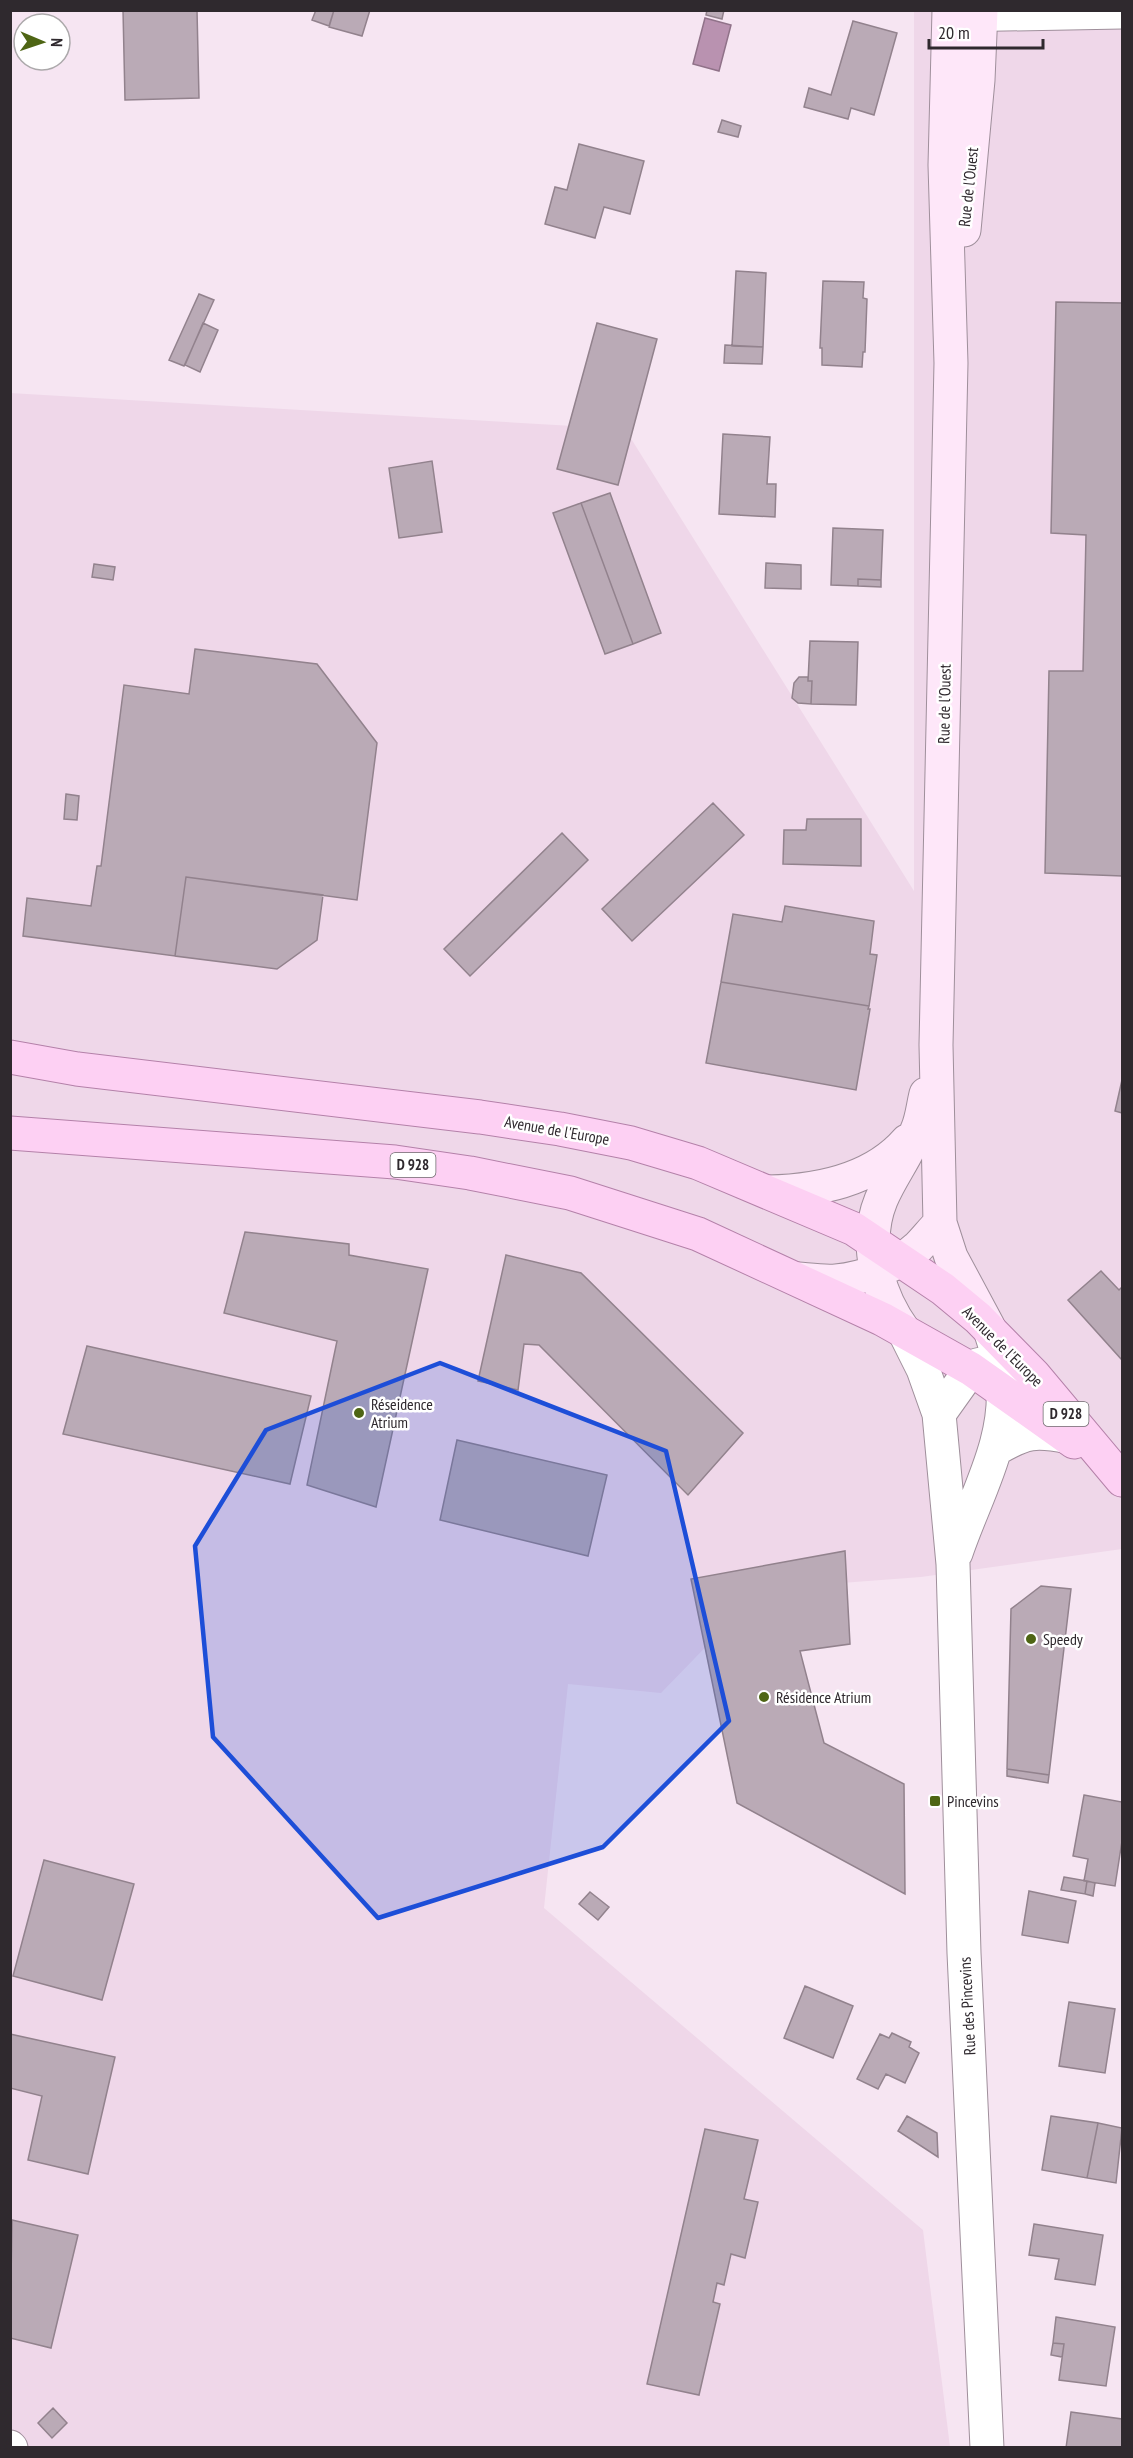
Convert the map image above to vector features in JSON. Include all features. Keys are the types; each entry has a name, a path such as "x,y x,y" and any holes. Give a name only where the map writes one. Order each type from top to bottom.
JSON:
{"main road":[{"name":"Rue de l'Ouest","path":"936,1046 951,363 945,165 949,13"},
{"name":"Rue de l'Ouest","path":"951,363 978,80 981,13"},
{"path":"904,1331 892,1315 882,1293 880,1202 918,1128 936,1046"},
{"path":"936,1046 940,1223 951,1257 995,1355"},
{"name":"Avenue de l'Europe","path":"10,1057 77,1069 480,1117 560,1129 631,1143 698,1163 846,1225 883,1257 943,1288 995,1355 1118,1475"},
{"path":"768,1192 808,1189 836,1183 858,1174 882,1163 902,1147 918,1128"},
{"name":"Avenue de l'Europe","path":"10,1133 395,1162 470,1173 570,1193 698,1234 798,1279 904,1331 995,1355"},
{"path":"798,1279 834,1281 857,1278 883,1257 916,1249 940,1223"},
{"name":"Avenue de l'Europe","path":"995,1355 1004,1392 1118,1475"}],"street":[{"path":"949,13 1122,12"},
{"name":"Rue des Pincevins","path":"904,1331 923,1369 939,1414 953,1564 964,1942 987,2448"},
{"path":"939,1414 995,1355"},
{"path":"953,1564 996,1449 1004,1392"},
{"path":"996,1449 1025,1434 1037,1432 1068,1437"}],"highlighted area":[{"path":"440,1363 666,1451 729,1721 603,1847 378,1918 213,1737 195,1546 266,1430"}],"shaded area":[{"path":"914,11 1122,11 1122,1549 921,1577 762,1589 661,1693 568,1684 544,1908 923,2230 950,2447 11,2447 10,393 625,429 914,891"},
{"path":"705,18 731,25 719,71 693,64"}],"building":[{"path":"123,10 197,10 199,98 125,100"},
{"path":"316,10 334,10 329,26 312,20"},
{"path":"334,10 370,10 362,36 329,27"},
{"path":"707,10 724,10 722,19 706,15"},
{"path":"853,21 897,33 874,115 851,108 848,119 804,107 809,88 831,95"},
{"path":"722,120 741,126 738,137 718,132"},
{"path":"579,144 644,161 630,214 604,207 595,238 545,224 555,187 567,190"},
{"path":"736,271 766,273 763,347 732,346"},
{"path":"823,281 864,282 863,298 867,299 865,352 863,352 862,367 822,365 822,348 820,348"},
{"path":"199,294 214,300 184,366 169,360"},
{"path":"1056,302 1122,303 1122,876 1045,873 1049,671 1083,671 1086,535 1051,533"},
{"path":"203,323 218,330 200,372 185,365"},
{"path":"597,323 657,339 618,485 557,469"},
{"path":"725,345 763,347 762,364 724,363"},
{"path":"723,434 770,437 767,484 776,484 775,517 719,514"},
{"path":"432,461 442,532 399,538 389,468"},
{"path":"610,493 661,633 633,644 581,503"},
{"path":"581,503 633,644 605,654 553,513"},
{"path":"833,528 883,530 881,580 858,579 858,586 831,585"},
{"path":"766,563 801,565 801,589 765,588"},
{"path":"94,564 115,567 113,580 92,577"},
{"path":"858,579 881,580 881,587 858,586"},
{"path":"810,641 858,642 856,705 811,704 812,681 808,681"},
{"path":"195,649 317,664 377,743 357,900 186,877 175,956 23,936 27,898 91,906 97,866 101,866 124,685 189,694"},
{"path":"799,677 808,677 808,681 812,681 811,704 798,703 792,698 794,683"},
{"path":"66,794 79,796 77,820 64,819"},
{"path":"713,803 744,835 632,941 602,909"},
{"path":"807,819 861,819 861,866 783,864 784,830 806,830"},
{"path":"562,833 588,860 470,976 444,949"},
{"path":"186,877 323,895 317,940 277,969 175,956"},
{"path":"785,906 874,921 870,954 877,955 869,1006 721,982 733,914 782,922"},
{"path":"721,982 869,1006 856,1090 706,1063"},
{"path":"1122,1080 1122,1113 1115,1111"},
{"name":"Réseidence Atrium","path":"245,1232 349,1244 349,1255 428,1269 376,1507 307,1485 337,1341 224,1313"},
{"name":"Réseidence Atrium","path":"506,1255 581,1273 743,1433 688,1495 539,1345 524,1344 518,1390 478,1381"},
{"path":"1101,1271 1119,1290 1122,1287 1122,1360 1068,1300"},
{"path":"87,1346 311,1396 290,1484 63,1434"},
{"name":"Réseidence Atrium","path":"457,1440 607,1475 588,1556 440,1520"},
{"name":"Résidence Atrium","path":"845,1551 850,1644 800,1651 824,1743 904,1784 905,1894 737,1803 691,1579"},
{"path":"1041,1586 1071,1589 1049,1775 1007,1769 1011,1609"},
{"path":"1007,1769 1049,1775 1048,1783 1007,1776"},
{"path":"1084,1795 1122,1802 1122,1841 1115,1886 1084,1881 1088,1859 1073,1856"},
{"path":"44,1860 134,1884 102,2000 13,1976"},
{"path":"1064,1877 1087,1881 1085,1894 1061,1890"},
{"path":"1087,1881 1095,1883 1093,1896 1085,1894"},
{"path":"1029,1891 1076,1901 1068,1943 1022,1935"},
{"path":"590,1892 609,1907 598,1920 579,1904"},
{"path":"805,1986 853,2006 833,2058 784,2038"},
{"path":"1069,2002 1115,2009 1105,2073 1059,2066"},
{"path":"892,2033 911,2042 909,2047 919,2053 905,2083 886,2074 878,2089 857,2079 880,2034 889,2038"},
{"path":"10,2034 115,2057 88,2174 28,2160 42,2096 10,2088"},
{"path":"907,2116 937,2133 938,2157 898,2131"},
{"path":"1051,2116 1098,2123 1087,2178 1042,2170"},
{"path":"1098,2123 1122,2128 1116,2183 1087,2178"},
{"path":"705,2129 758,2140 744,2199 758,2202 745,2258 731,2254 724,2285 717,2283 713,2302 720,2304 699,2395 647,2384"},
{"path":"12,2220 78,2235 51,2348 10,2338"},
{"path":"1034,2224 1103,2235 1095,2285 1055,2279 1059,2259 1029,2255"},
{"path":"1056,2317 1115,2327 1106,2386 1059,2380 1064,2344 1053,2343"},
{"path":"1053,2343 1064,2344 1062,2357 1051,2355"},
{"path":"53,2408 67,2423 52,2438 38,2423"},
{"path":"1071,2412 1122,2419 1122,2448 1066,2448"}],"place":[{"name":"Réseidence Atrium","path":"359,1413"},
{"name":"Speedy","path":"1031,1639"},
{"name":"Résidence Atrium","path":"764,1697"},
{"name":"Pincevins","path":"935,1801"}]}
